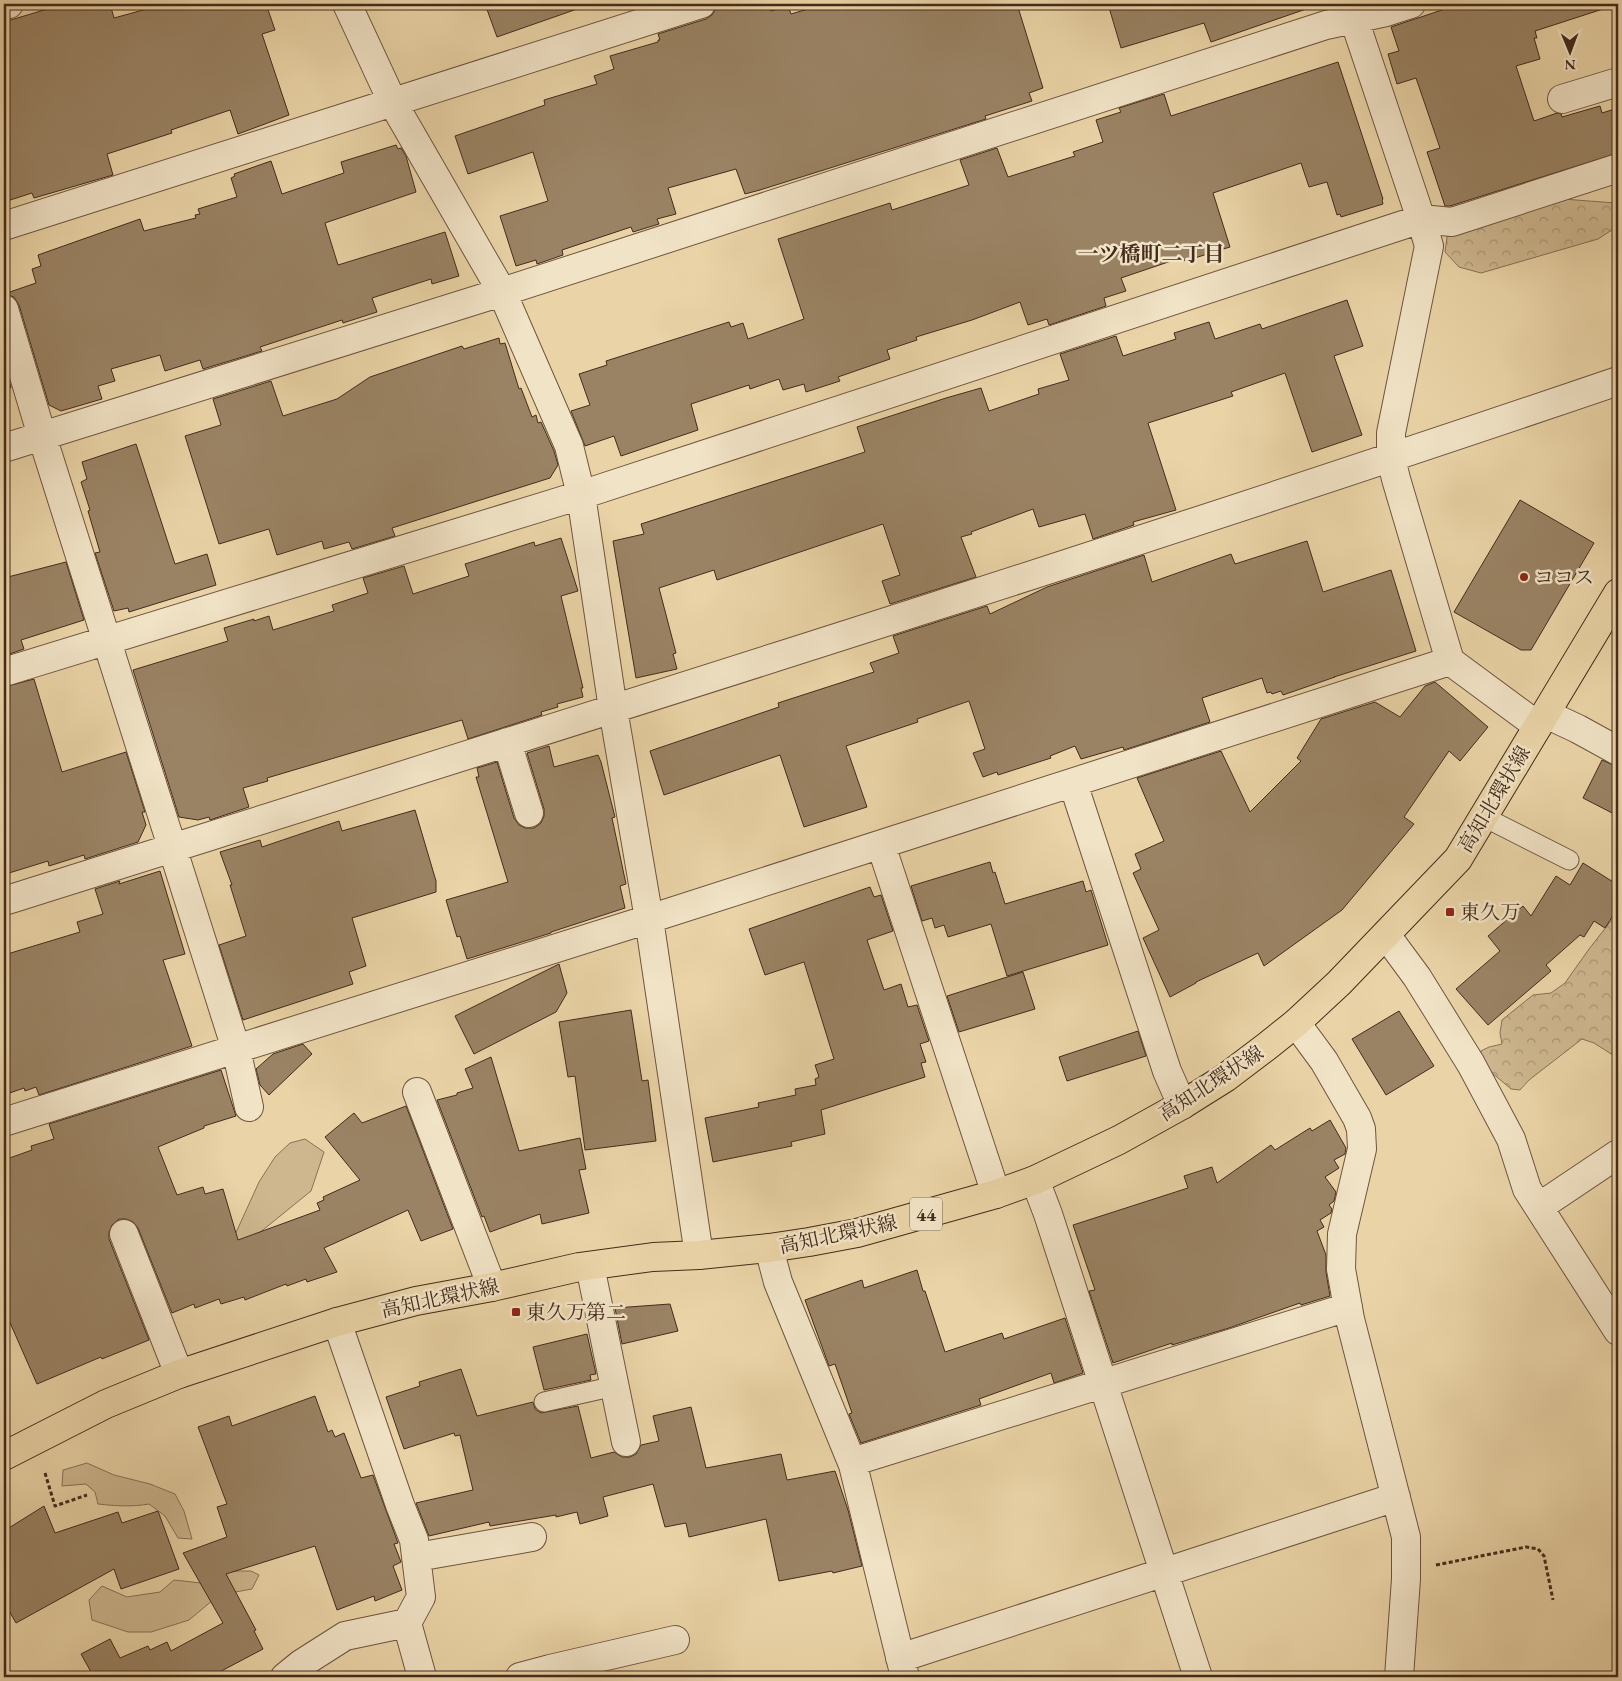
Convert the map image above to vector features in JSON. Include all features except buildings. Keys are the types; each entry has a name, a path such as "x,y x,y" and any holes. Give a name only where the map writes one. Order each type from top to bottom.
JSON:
{"main road":[{"name":"高知北環状線","path":"4,1456 106,1404 178,1374 337,1322 416,1301 590,1266 654,1257 699,1255 769,1248 857,1233 996,1194 1035,1180 1119,1140 1182,1105 1225,1078 1296,1023 1386,935 1458,859 1618,594"}],"street":[{"path":"4,5 9,4"},
{"path":"347,4 392,104 502,292 569,446 581,495 613,709 649,919 699,1255"},
{"path":"4,226 392,104 701,4"},
{"path":"4,448 502,292 1326,25 1351,11 1386,12 1411,4"},
{"path":"1351,11 1429,246 1391,434 1391,458 1450,662 1542,720 1578,729 1618,751"},
{"path":"1562,99 1618,82"},
{"path":"4,672 581,495 1421,219 1452,222 1618,168"},
{"path":"4,309 42,436 236,1049 249,1107"},
{"path":"4,901 613,709 1391,458 1618,381"},
{"path":"4,1122 649,919 1450,662"},
{"path":"507,742 529,813"},
{"path":"1073,782 1164,1062 1182,1105"},
{"path":"881,844 996,1194"},
{"path":"1386,935 1417,977 1471,1064 1511,1139 1527,1189 1618,1331"},
{"path":"1296,1023 1324,1061 1357,1118 1361,1129 1361,1160 1345,1220 1341,1248 1341,1269 1348,1307 1406,1537 1406,1571 1399,1677"},
{"path":"417,1092 492,1287"},
{"path":"1539,1207 1618,1154"},
{"path":"1035,1180 1048,1214 1198,1677"},
{"path":"124,1234 178,1374"},
{"path":"769,1248 778,1282 852,1462 903,1668 1165,1573 1396,1497"},
{"path":"590,1266 626,1442"},
{"path":"852,1462 1348,1307"},
{"path":"337,1322 400,1505 414,1540 418,1557 421,1597 408,1623 422,1677"},
{"path":"418,1557 532,1537"},
{"path":"285,1677 301,1664 345,1636 408,1623"},
{"path":"520,1677 551,1673 674,1640"}],"lane":[{"path":"1484,817 1569,860"},
{"path":"544,1402 615,1386"}],"path":[{"path":"45,1473 55,1506 87,1495"},
{"path":"1406,1571 1526,1548 1538,1549 1544,1556 1553,1600"}],"green space":[{"path":"1563,199 1615,203 1618,226 1598,239 1481,273 1459,267 1445,252 1447,237 1473,224"},
{"path":"1618,912 1618,1055 1616,1057 1594,1043 1582,1039 1529,1080 1520,1090 1511,1089 1485,1067 1481,1059 1481,1051 1502,1044 1500,1033 1502,1020 1533,995 1551,993 1565,983"},
{"path":"305,1139 324,1152 311,1191 253,1238 240,1268 234,1237 259,1182 275,1157 290,1143"},
{"path":"87,1463 114,1475 150,1484 175,1494 184,1511 192,1539 178,1538 165,1516 149,1504 124,1506 98,1504 95,1492 86,1484 62,1486 63,1470"},
{"path":"251,1571 259,1575 252,1589 219,1595 189,1620 151,1632 128,1632 92,1620 89,1600 102,1586 127,1597 160,1592 174,1580 201,1583 220,1572"}],"place":[{"name":"ココス","path":"1524,577"},
{"name":"東久万","path":"1450,912"},
{"name":"東久万第二","path":"516,1312"}],"district":[{"name":"一ツ橋町二丁目","path":"1151,253"}]}
